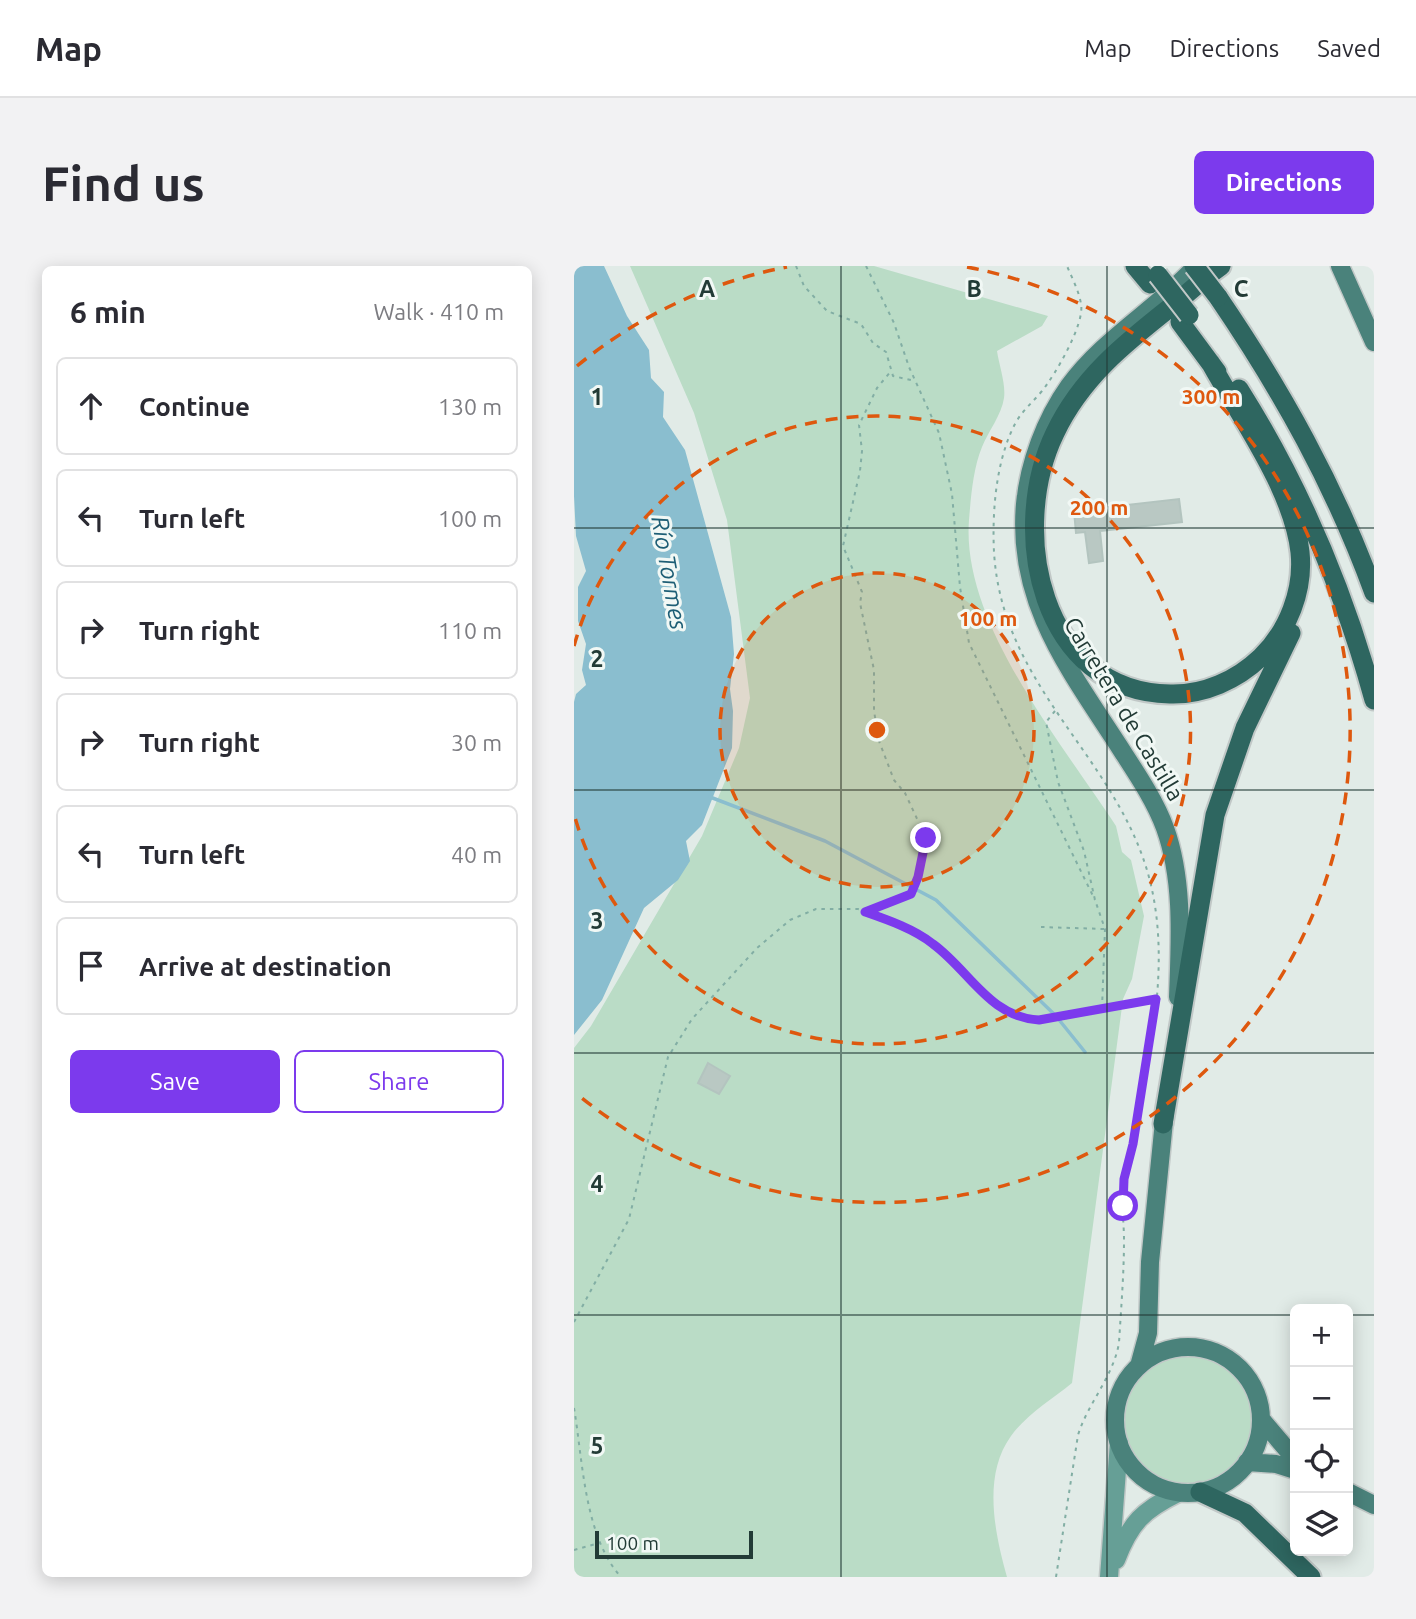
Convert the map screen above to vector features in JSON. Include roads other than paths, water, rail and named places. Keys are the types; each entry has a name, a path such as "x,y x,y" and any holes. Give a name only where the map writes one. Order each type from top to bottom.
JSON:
{"highway":[{"path":"1135,266 1152,275 1263,428 1305,510 1361,651 1374,700"},
{"path":"1195,266 1261,360 1301,429 1333,490 1374,593"},
{"name":"Carretera de Castilla","path":"1139,1366 1148,1333 1150,1262 1178,996 1178,897 1172,851 1164,825 1137,774 1049,636 1027,567 1024,516 1036,452 1068,387 1101,350 1195,266"},
{"path":"1185,319 1288,506 1300,550 1301,573 1284,628 1254,664 1231,681 1179,694 1142,691 1112,680 1089,664 1060,631 1050,613 1038,569 1034,541 1037,492 1054,434 1077,392 1108,359 1221,266"},
{"path":"1340,266 1374,342"},
{"path":"1163,1124 1215,815 1245,728 1290,636 1304,596 1307,572 1300,522 1289,493 1247,416 1210,362"},
{"path":"1261,1419 1257,1441 1247,1462 1234,1476 1218,1487 1200,1492 1178,1493 1159,1487 1142,1476 1128,1462 1119,1444 1115,1423 1117,1402 1125,1382 1139,1366 1171,1349 1208,1350 1232,1363 1251,1383 1261,1419 1290,1453"},
{"path":"1247,1462 1276,1464 1290,1468"},
{"path":"1200,1492 1245,1513 1311,1577"},
{"path":"1350,1493 1374,1505"}],"main road":[{"path":"1110,1577 1119,1444"},
{"path":"1110,1577 1134,1523 1142,1513 1178,1493"}],"water":[{"name":"Río Tormes","path":"574,266 604,266 627,316 649,350 651,378 664,392 663,417 685,450 731,617 734,654 730,689 733,711 732,748 702,825 686,841 690,861 678,880 644,908 602,1000 574,1035 574,702 576,694 586,685 582,670 586,644 578,621 578,587 586,571 576,536 574,496"}],"waterway":[{"path":"710,797 825,841 936,900 1055,1015"},
{"path":"1060,1021 1085,1052"}]}
